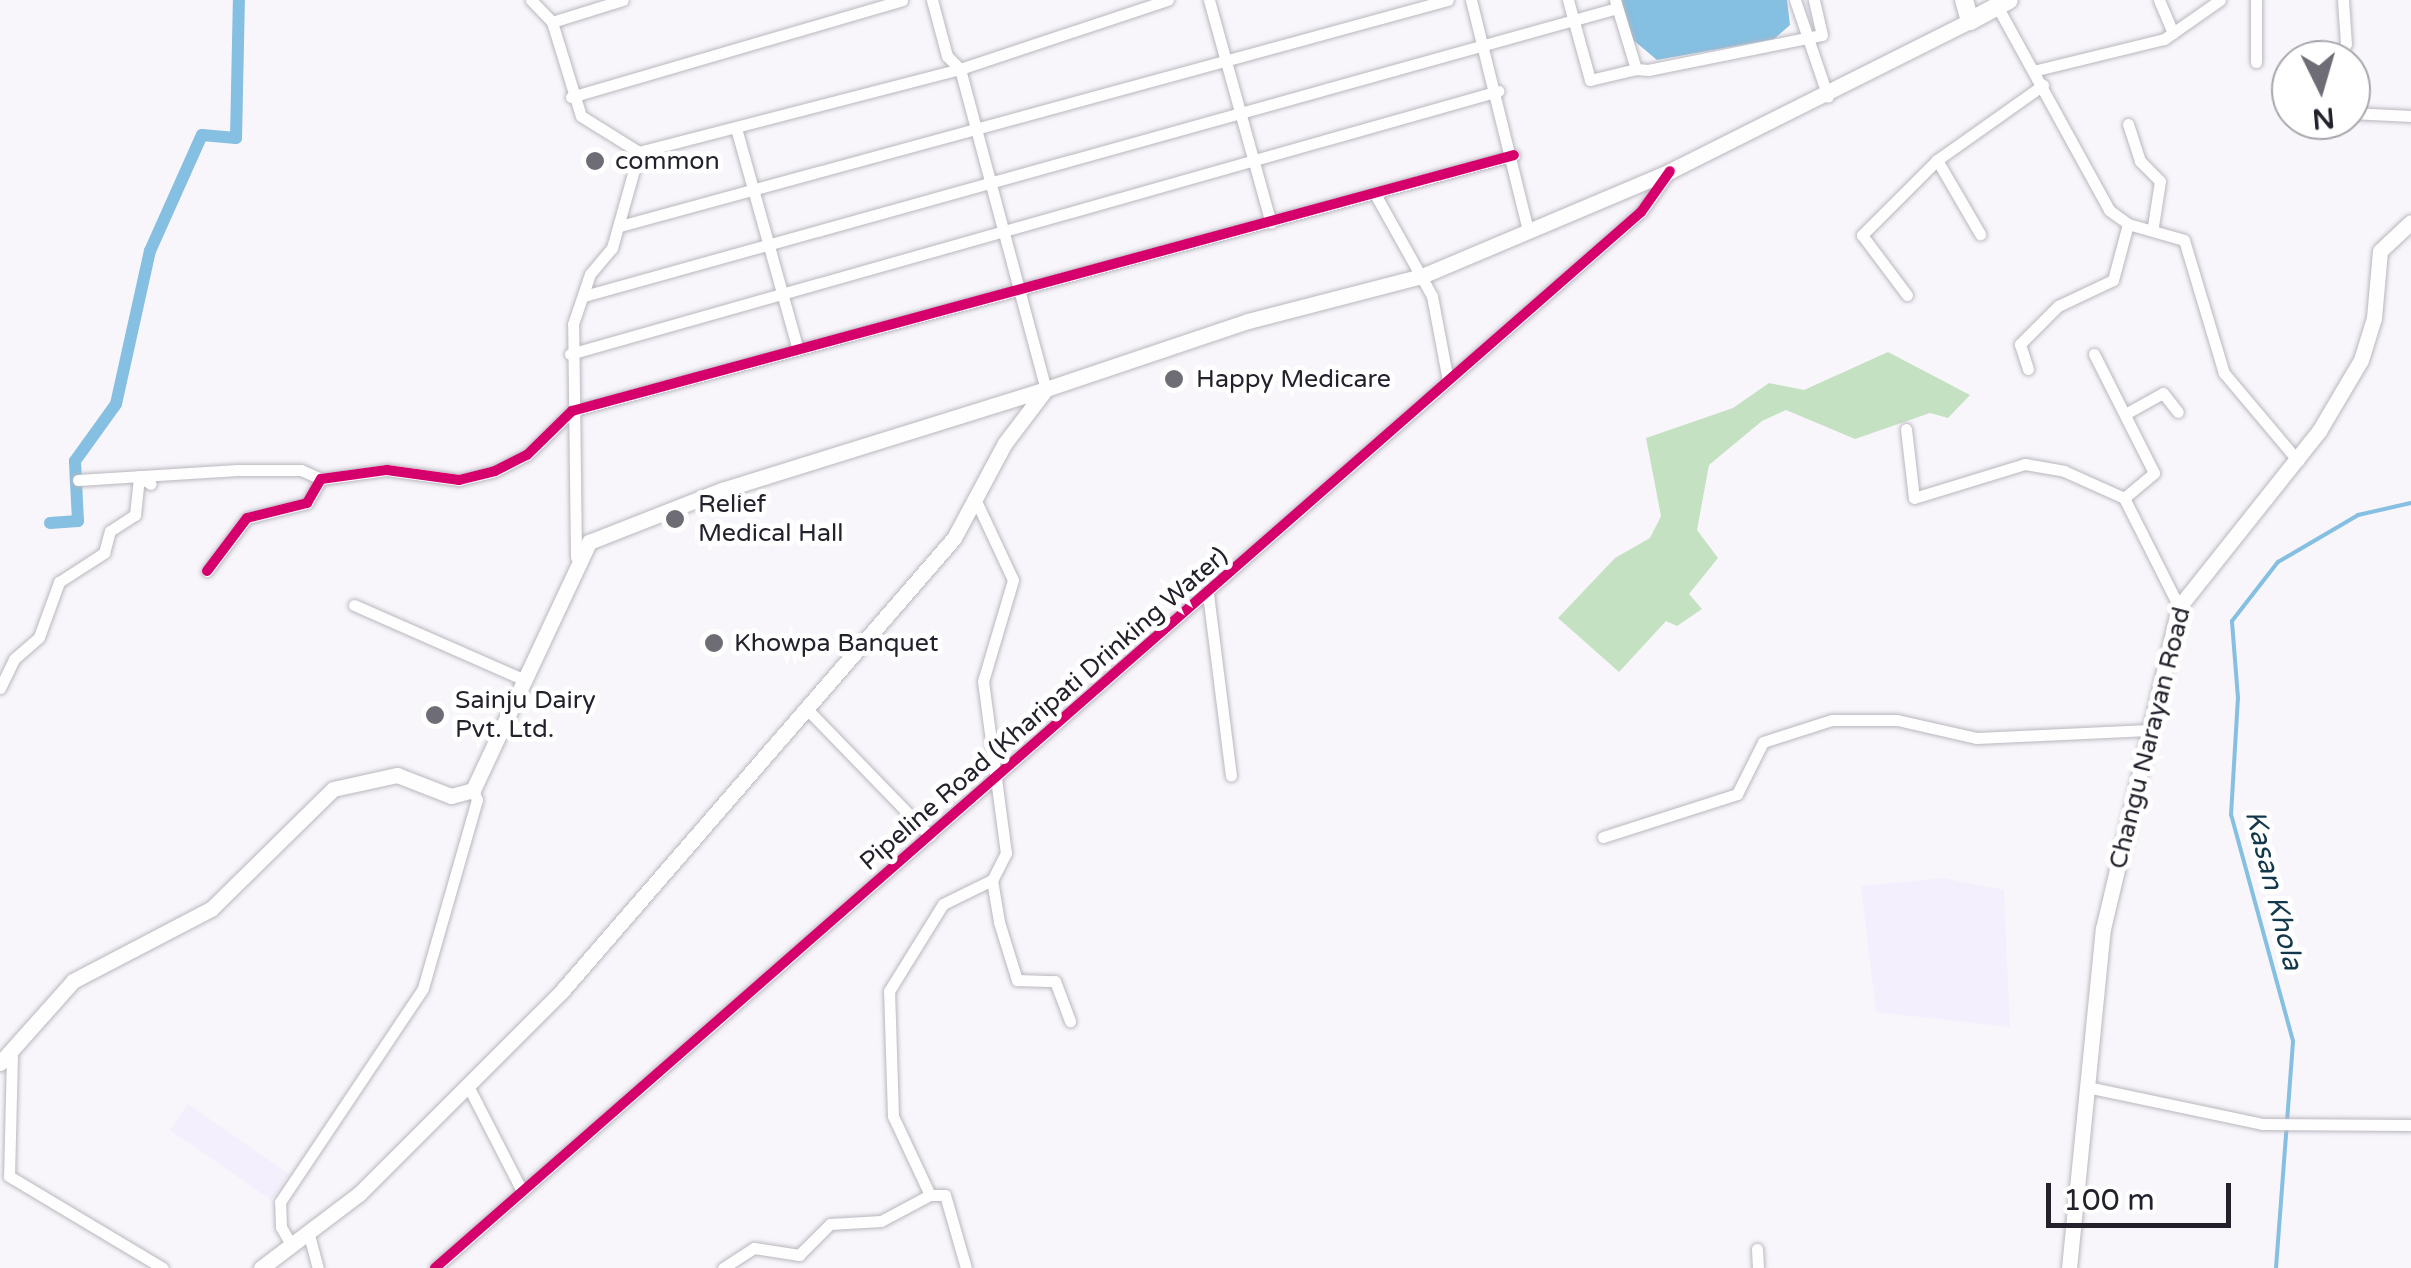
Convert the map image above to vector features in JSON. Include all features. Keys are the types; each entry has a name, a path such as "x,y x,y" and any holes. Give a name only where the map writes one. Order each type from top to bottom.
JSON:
{"main road":[{"path":"1964,0 1970,21"},
{"path":"6,1059 73,981 210,908 333,789 397,775 451,796 474,790 576,558 629,522 1248,321 1422,276 1670,172 1828,97 2003,3"},
{"name":"Changu Narayan Road","path":"2069,1268 2103,929 2179,607 2298,461 2361,360 2374,318 2380,252 2411,222"},
{"path":"261,1268 309,1235 469,1088 806,708 977,503 1005,443 1046,389"}],"street":[{"path":"531,0 552,22 571,97 580,116 639,152 960,68 1168,0"},
{"path":"552,22 623,0"},
{"path":"571,97 902,0"},
{"path":"932,0 948,56 960,68 1046,389"},
{"path":"1209,0 1271,223"},
{"path":"620,226 1448,0"},
{"path":"1471,0 1514,155 1528,232"},
{"path":"1568,0 1590,80 1822,35 1814,0"},
{"path":"1795,0 1803,40 1828,97"},
{"path":"2159,0 2172,32"},
{"path":"2034,71 2172,32 2220,0"},
{"path":"2256,0 2256,62"},
{"path":"2343,0 2346,40"},
{"path":"2003,3 2094,188 2128,224 2152,226 2184,240 2224,374 2298,461"},
{"path":"584,296 992,180 1241,115 1616,4 1636,69"},
{"path":"1907,295 1862,235 1937,160 2043,85"},
{"path":"570,354 1498,91"},
{"path":"2371,114 2411,116"},
{"path":"2128,124 2140,160 2160,181 2152,226"},
{"path":"736,128 798,350"},
{"path":"576,558 570,354 584,296 620,226 639,152"},
{"path":"78,480 301,470 321,479 387,470 459,480 496,471 527,454 572,411 1514,155"},
{"path":"1937,160 1980,234"},
{"name":"Pipeline Road (Kharipati Drinking Water)","path":"435,1268 1641,212 1670,172"},
{"path":"1376,194 1422,276 1448,381"},
{"path":"2028,369 2020,344 2058,306 2112,280 2128,224"},
{"path":"2094,354 2128,413 2154,473 2124,498"},
{"path":"2128,413 2163,393 2178,412"},
{"path":"1906,429 1914,498 2025,464 2064,470 2124,498 2179,607"},
{"path":"139,476 152,484"},
{"path":"0,688 14,659 39,637 59,582 104,553 110,531 134,515 139,476"},
{"path":"207,570 247,518 307,503 321,479"},
{"path":"930,1195 886,1087 889,991 943,904 992,880 1006,854 994,782 984,659 1010,610 1013,580 977,503"},
{"path":"1208,594 1230,776"},
{"path":"354,606 525,680"},
{"path":"806,708 930,836"},
{"path":"1603,837 1737,794 1763,742 1832,720 1897,720 1978,738 2149,730"},
{"path":"292,1246 280,1227 280,1202 423,988 478,800 474,790"},
{"path":"992,880 1016,980 1055,982 1070,1022"},
{"path":"6,1059 9,1176 163,1268"},
{"path":"2087,1086 2262,1124 2411,1124"},
{"path":"469,1088 522,1192"},
{"path":"723,1268 754,1248 799,1256 830,1224 881,1221 930,1195 945,1195 966,1268"},
{"path":"309,1235 318,1268"},
{"path":"1757,1249 1758,1268"}],"shaded area":[{"path":"1943,878 2004,890 2010,1027 1876,1012 1861,886"},
{"path":"188,1104 289,1174 271,1200 170,1130"}],"green space":[{"path":"1888,352 1970,395 1948,418 1930,413 1855,439 1786,410 1762,421 1709,465 1697,530 1718,558 1689,594 1702,609 1677,626 1666,621 1619,672 1558,618 1615,558 1650,538 1661,516 1646,438 1733,408 1769,383 1804,390"}],"water":[{"path":"1621,0 1787,0 1790,25 1774,39 1657,60 1632,39"}],"waterway":[{"path":"50,523 78,521 75,461 116,404 150,251 202,135 236,138 239,0"},
{"name":"Kasan Khola","path":"2276,1268 2293,1041 2231,815 2238,698 2232,621 2278,562 2358,515 2411,503"}],"cycle path":[{"path":"207,571 247,518 307,503 321,479 387,470 459,480 495,471 527,455 572,411 1514,155"},
{"path":"435,1268 1641,212 1670,171"}],"place":[{"name":"common","path":"595,161"},
{"name":"Happy Medicare","path":"1174,379"},
{"name":"Relief Medical Hall","path":"675,519"},
{"name":"Khowpa Banquet","path":"714,643"},
{"name":"Sainju Dairy Pvt. Ltd.","path":"435,715"}]}
